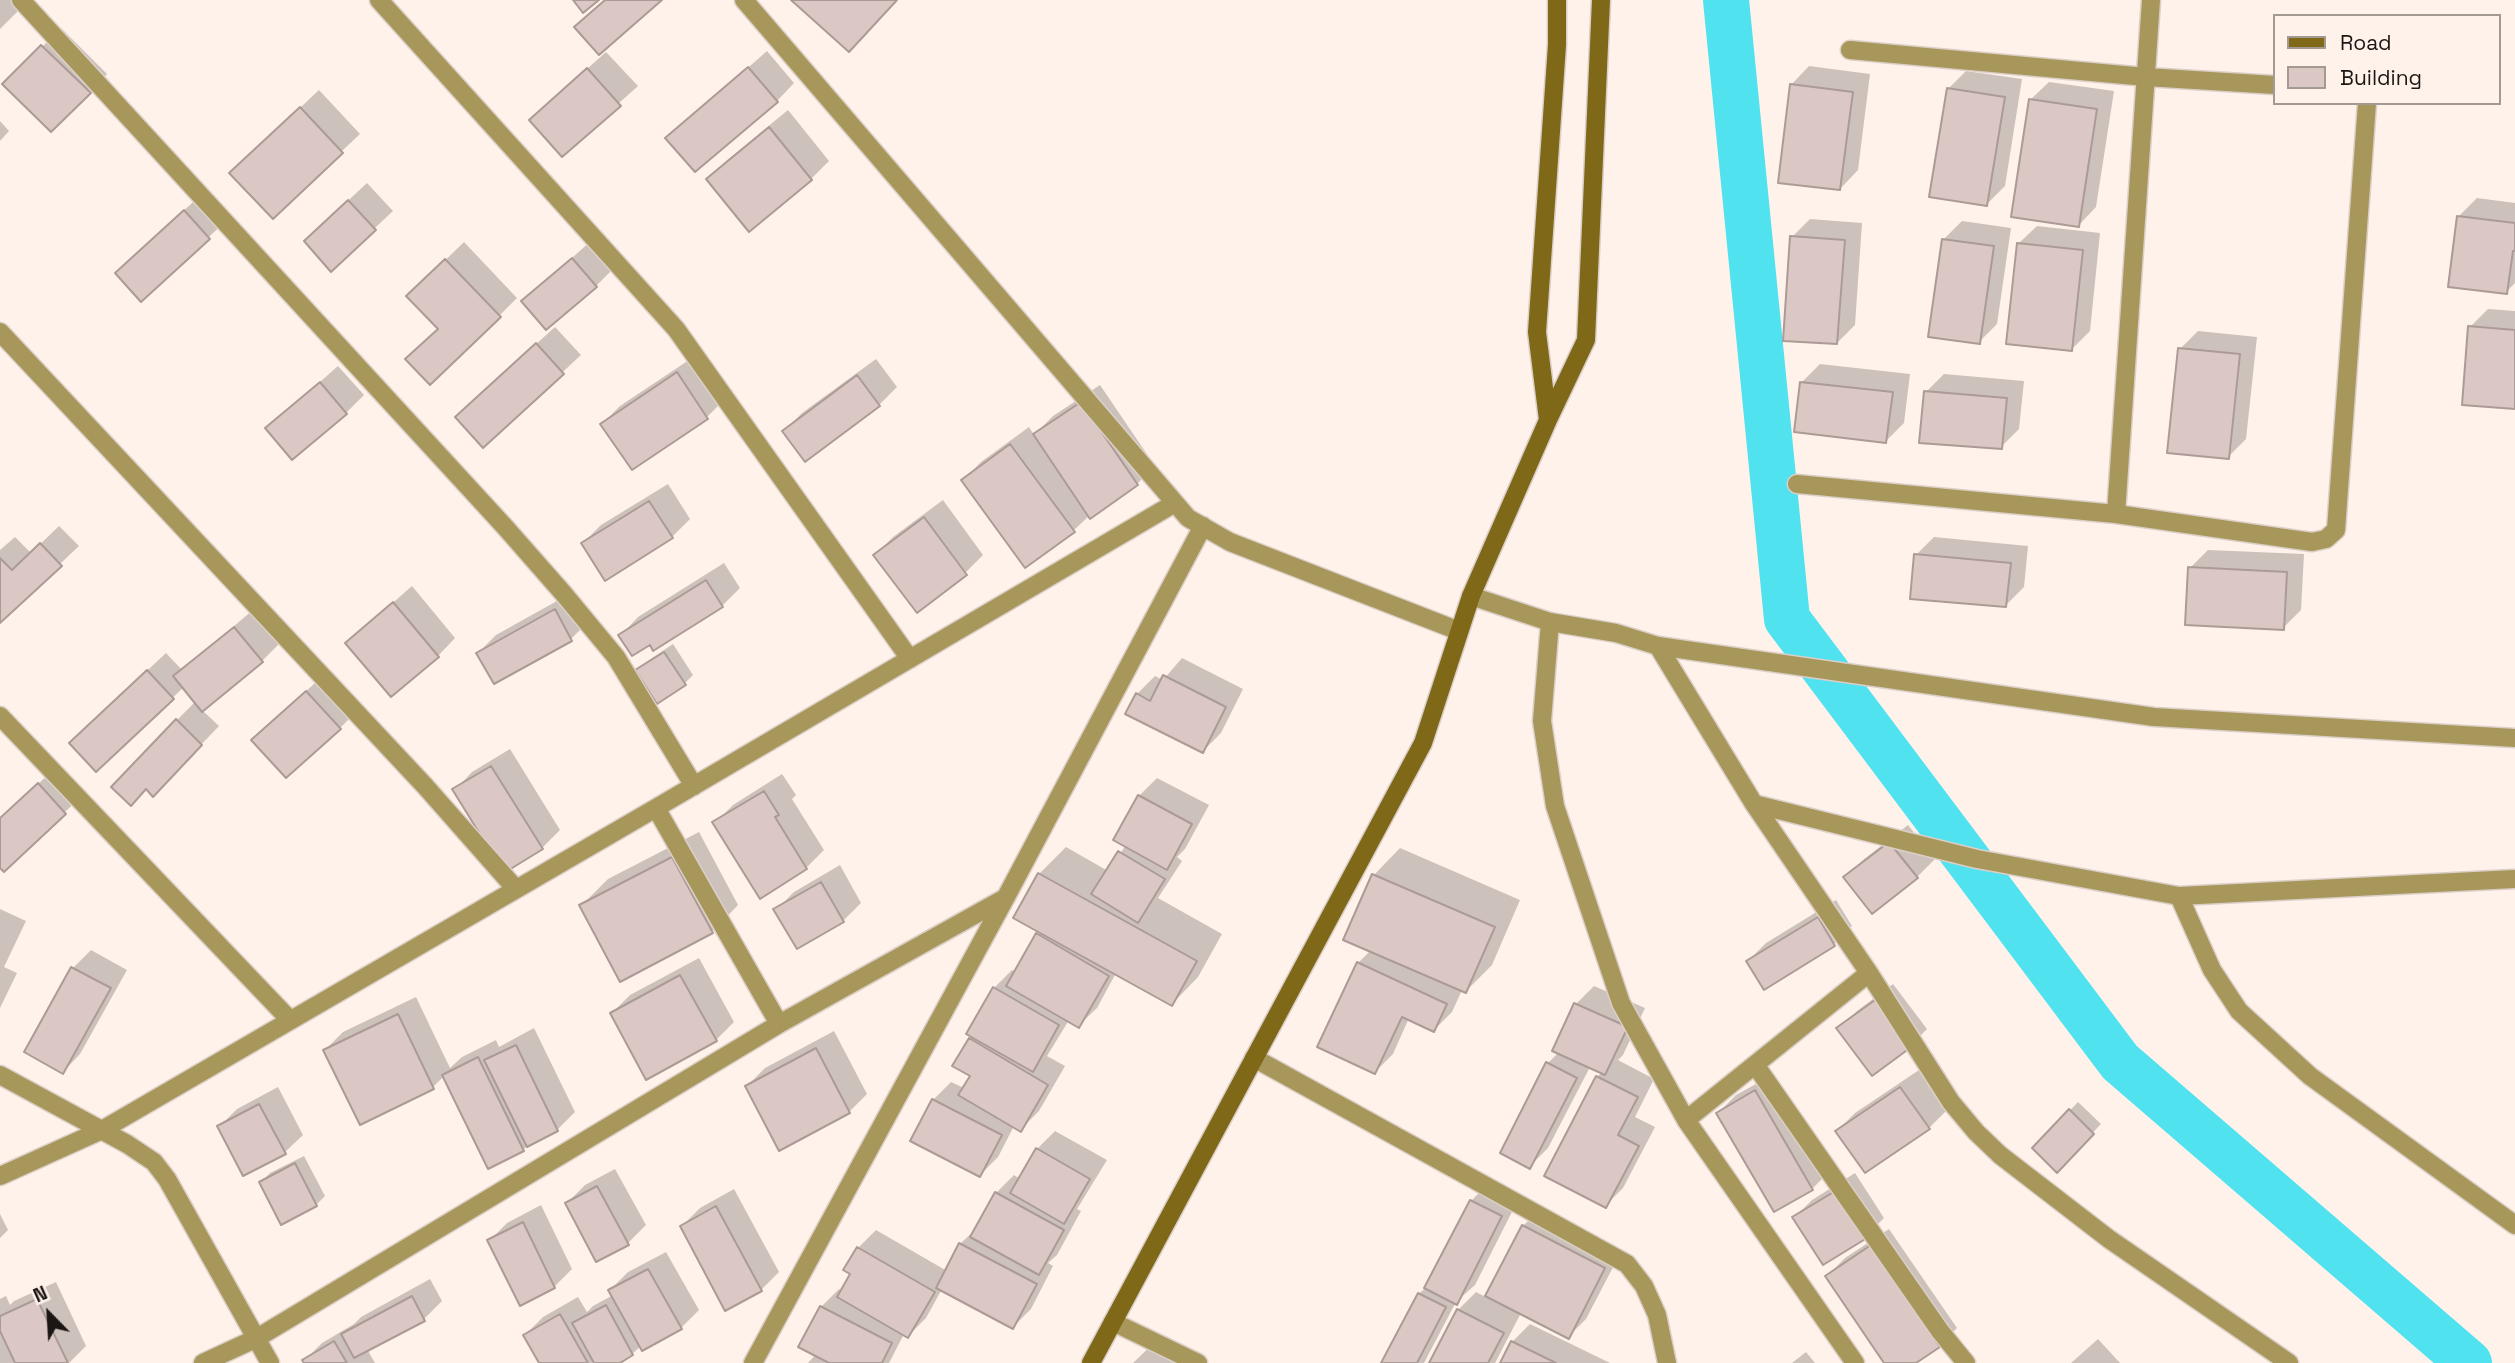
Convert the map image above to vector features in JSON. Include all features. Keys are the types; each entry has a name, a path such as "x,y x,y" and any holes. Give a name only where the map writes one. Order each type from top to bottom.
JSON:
{"main road":[{"path":"1548,421 1537,332 1557,45 1557,0"},
{"path":"1091,1363 1423,743 1471,596 1586,340 1601,0"}],"street":[{"path":"21,0 563,593 616,657 694,786"},
{"path":"379,0 676,329 910,659"},
{"path":"744,0 1188,518 1230,542 1459,631"},
{"path":"2116,514 2151,0"},
{"path":"1850,50 2146,77 2274,85"},
{"path":"1797,484 2116,514 2312,542 2326,539 2336,530 2367,105"},
{"path":"0,332 425,786 515,888"},
{"path":"0,1176 102,1130 1175,503"},
{"path":"753,1363 1006,897 1203,526"},
{"path":"1471,596 1550,622 1616,633 1658,646 2154,717 2515,738"},
{"path":"1550,622 1542,721 1555,806 1621,1003 1686,1120 1855,1363"},
{"path":"1658,646 1754,804 1869,973 1951,1102 1976,1132 2000,1155 2109,1240 2289,1363"},
{"path":"0,716 290,1020"},
{"path":"1754,804 1977,859 2179,896 2514,879"},
{"path":"656,808 779,1024"},
{"path":"2179,896 2212,970 2239,1011 2310,1076 2515,1225"},
{"path":"203,1363 257,1338 779,1024 1006,897"},
{"path":"1686,1120 1869,973"},
{"path":"1254,1058 1627,1264 1644,1286 1657,1315 1667,1363"},
{"path":"1756,1066 1940,1331 1966,1363"},
{"path":"0,1075 102,1130 153,1162 167,1179 270,1363"},
{"path":"1113,1322 1198,1363"}],"building":[{"path":"573,0 599,0 583,13"},
{"path":"605,0 662,0 599,55 574,27"},
{"path":"791,0 897,0 849,52"},
{"path":"41,45 91,93 51,132 2,84"},
{"path":"748,67 778,102 695,172 665,138"},
{"path":"587,68 621,106 562,157 529,120"},
{"path":"1790,84 1853,92 1840,190 1778,183"},
{"path":"1947,88 2005,97 1987,206 1929,197"},
{"path":"2029,99 2097,109 2079,227 2011,217"},
{"path":"300,107 343,153 273,219 229,173"},
{"path":"769,127 812,180 749,232 706,179"},
{"path":"348,200 376,230 331,272 304,241"},
{"path":"184,210 210,239 141,302 115,273"},
{"path":"2457,216 2515,223 2515,251 2507,294 2448,287"},
{"path":"1790,236 1845,240 1837,344 1783,341"},
{"path":"1942,239 1994,246 1980,344 1928,337"},
{"path":"2017,243 2083,250 2072,351 2006,344"},
{"path":"572,258 597,287 546,330 521,301"},
{"path":"445,259 501,317 430,385 405,359 438,329 406,296"},
{"path":"2468,326 2515,330 2515,409 2462,405"},
{"path":"536,343 564,374 483,448 455,417"},
{"path":"2178,348 2240,354 2229,459 2167,453"},
{"path":"677,372 708,419 632,470 600,424"},
{"path":"857,375 880,406 805,462 782,431"},
{"path":"320,382 347,414 292,460 265,428"},
{"path":"1800,382 1893,392 1886,443 1794,432"},
{"path":"1924,391 2007,398 2002,449 1919,443"},
{"path":"1081,402 1138,485 1090,519 1033,434"},
{"path":"1010,444 1075,532 1025,568 961,480"},
{"path":"649,501 673,538 605,581 581,543"},
{"path":"924,517 967,575 917,613 873,555"},
{"path":"40,543 62,566 0,623 0,558 12,570"},
{"path":"1914,554 2011,563 2006,607 1910,599"},
{"path":"2188,567 2287,572 2284,630 2185,625"},
{"path":"706,580 723,607 653,651 650,645 632,656 618,635"},
{"path":"393,602 439,657 391,697 345,643"},
{"path":"555,609 572,641 494,684 476,653"},
{"path":"234,627 263,662 202,712 173,676"},
{"path":"664,652 686,685 657,704 635,670"},
{"path":"147,670 174,699 96,772 69,743"},
{"path":"1163,675 1226,707 1203,753 1125,714 1136,693 1150,701"},
{"path":"306,691 341,729 286,778 251,740"},
{"path":"176,719 202,745 153,797 146,789 131,806 111,787"},
{"path":"491,766 543,849 504,873 452,789"},
{"path":"38,783 66,814 4,872 0,868 0,818"},
{"path":"764,791 779,815 775,817 807,869 760,899 712,822"},
{"path":"1138,795 1192,824 1167,870 1113,840"},
{"path":"1889,842 1918,878 1872,914 1843,877"},
{"path":"1118,851 1165,879 1138,923 1091,894"},
{"path":"672,857 713,933 620,982 579,905"},
{"path":"1038,873 1197,961 1172,1006 1013,918"},
{"path":"1372,874 1495,927 1466,993 1343,940"},
{"path":"821,882 844,922 797,949 773,909"},
{"path":"1818,917 1835,946 1764,990 1746,961"},
{"path":"1036,933 1109,976 1079,1028 1006,986"},
{"path":"1357,962 1447,1004 1434,1032 1402,1017 1375,1074 1317,1047"},
{"path":"71,967 111,988 63,1074 24,1052"},
{"path":"680,975 717,1041 646,1080 610,1013"},
{"path":"993,987 1059,1025 1033,1072 966,1034"},
{"path":"1875,1000 1910,1048 1872,1076 1836,1028"},
{"path":"1574,1003 1628,1027 1605,1075 1552,1051"},
{"path":"398,1014 434,1089 360,1125 323,1050"},
{"path":"969,1038 1048,1085 1021,1132 958,1095 970,1076 952,1066"},
{"path":"516,1045 558,1131 527,1147 484,1060"},
{"path":"816,1048 850,1113 779,1151 745,1086"},
{"path":"478,1057 524,1151 488,1169 442,1075"},
{"path":"1546,1062 1577,1078 1530,1169 1500,1153"},
{"path":"1596,1076 1638,1097 1618,1135 1639,1146 1606,1208 1544,1176"},
{"path":"1900,1087 1930,1129 1865,1173 1835,1131"},
{"path":"1755,1090 1813,1190 1774,1212 1716,1113"},
{"path":"932,1099 1002,1135 980,1177 910,1141"},
{"path":"259,1104 286,1154 243,1176 217,1126"},
{"path":"2069,1109 2094,1134 2057,1173 2032,1148"},
{"path":"1036,1148 1090,1179 1064,1224 1010,1193"},
{"path":"295,1163 317,1206 281,1225 259,1182"},
{"path":"597,1186 629,1245 596,1262 565,1203"},
{"path":"1837,1190 1867,1238 1823,1265 1792,1217"},
{"path":"995,1192 1064,1230 1039,1275 970,1237"},
{"path":"1470,1200 1502,1216 1457,1305 1424,1288"},
{"path":"716,1206 762,1291 725,1311 680,1226"},
{"path":"523,1222 555,1288 520,1306 487,1240"},
{"path":"1522,1225 1605,1268 1569,1339 1485,1296"},
{"path":"959,1243 1037,1284 1013,1329 936,1288"},
{"path":"1871,1245 1940,1347 1916,1363 1884,1363 1825,1276"},
{"path":"857,1247 935,1292 908,1338 837,1297 850,1274 843,1270"},
{"path":"648,1269 682,1329 642,1351 608,1290"},
{"path":"1418,1293 1446,1307 1417,1363 1381,1363"},
{"path":"412,1296 425,1321 354,1358 341,1334"},
{"path":"37,1299 68,1363 15,1363 0,1331 0,1316"},
{"path":"606,1305 633,1355 620,1363 594,1363 572,1323"},
{"path":"820,1306 892,1343 882,1363 829,1363 798,1347"},
{"path":"1457,1309 1504,1333 1488,1363 1429,1363"},
{"path":"560,1314 588,1363 539,1363 523,1335"},
{"path":"334,1341 347,1363 304,1363 302,1360"},
{"path":"1511,1341 1556,1363 1500,1363"}],"waterway":[{"path":"1726,0 1787,619 2120,1062 2469,1363"}]}
